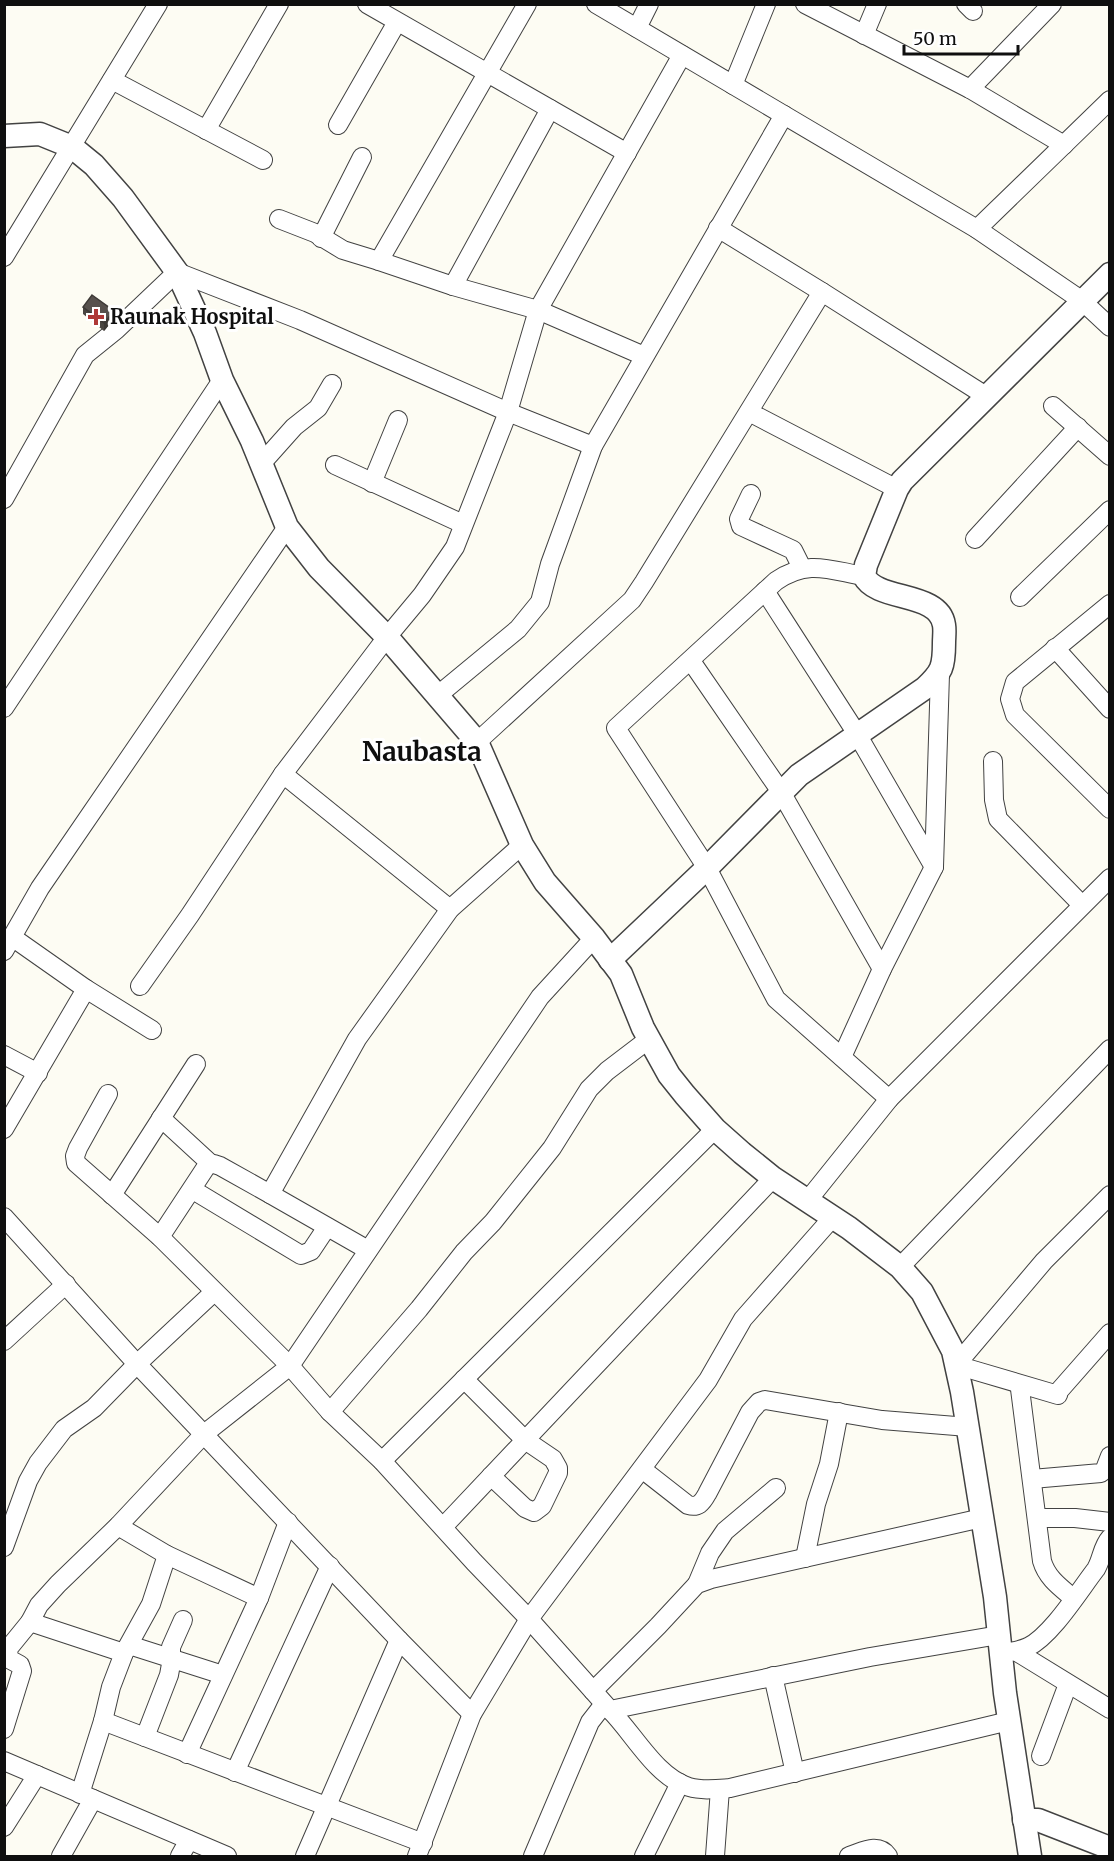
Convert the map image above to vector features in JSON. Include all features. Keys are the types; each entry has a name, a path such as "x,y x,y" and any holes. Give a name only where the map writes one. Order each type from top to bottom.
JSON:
{"street":[{"path":"4,257 158,4"},
{"path":"206,130 279,4"},
{"path":"367,4 627,153"},
{"path":"379,261 527,4"},
{"path":"596,4 977,229 1081,300 1110,327"},
{"path":"637,28 649,4"},
{"path":"733,85 766,4"},
{"path":"805,4 970,89 1064,145"},
{"path":"864,35 877,4"},
{"path":"970,89 1052,4"},
{"path":"338,125 397,22"},
{"path":"140,986 283,774 387,637 422,595 455,548 508,412 538,310 682,55"},
{"path":"112,80 263,160"},
{"path":"977,229 1110,100"},
{"path":"453,286 550,109"},
{"path":"437,696 518,630 540,602 550,564 593,446 784,115"},
{"path":"4,136 40,134 72,147 94,165 123,198 177,272 287,527 319,568 387,637 477,742 522,845 545,882 594,938 621,974 649,1039 669,1075 715,1129 773,1178 833,1217 900,1267 922,1292 953,1351 968,1427 1005,1646 1009,1721 1030,1857"},
{"path":"321,238 362,157"},
{"path":"279,219 315,233 342,250 453,286 538,310 644,356"},
{"path":"718,228 986,396"},
{"path":"177,272 300,320 508,412 593,446"},
{"path":"4,498 85,355 116,330 177,272"},
{"path":"864,576 866,565 902,481 1081,300 1110,274"},
{"path":"477,742 632,600 822,292"},
{"path":"4,708 222,380"},
{"path":"261,464 294,427 318,408 332,384"},
{"path":"1053,406 1110,456"},
{"path":"748,412 897,489"},
{"path":"372,483 398,420"},
{"path":"975,539 1077,428"},
{"path":"335,465 464,524"},
{"path":"751,494 740,519 741,526 793,550 802,568"},
{"path":"1020,597 1110,510"},
{"path":"152,1030 86,988 8,944 40,888 287,527"},
{"path":"842,1057 882,969 934,867 940,674 944,663 944,625 938,612 924,603 871,585 864,576 815,567 790,572 765,591 616,728 707,868 776,999 889,1099"},
{"path":"765,591 857,734 934,867"},
{"path":"1110,604 1014,682 1011,691 1015,715 1110,809"},
{"path":"1055,648 1105,697"},
{"path":"691,661 781,792 882,969"},
{"path":"610,960 707,868 799,775 925,688 940,674"},
{"path":"993,760 994,800 998,819 1082,906"},
{"path":"283,774 450,909"},
{"path":"270,1194 357,1039 450,909 522,845"},
{"path":"808,1200 889,1099 1110,878"},
{"path":"4,1729 22,1671 20,1665 9,1659 8,1649 30,1622 39,1605 118,1526 204,1434 290,1366 540,997 594,938"},
{"path":"4,1130 86,988"},
{"path":"330,1413 419,1309 464,1252 493,1222 552,1148 589,1089 607,1071 649,1039"},
{"path":"900,1267 1110,1049"},
{"path":"4,1055 38,1073"},
{"path":"112,1195 196,1064"},
{"path":"108,1094 78,1148 74,1159 76,1163 160,1237 290,1366 330,1413 382,1461 529,1619 625,1726 652,1761 670,1778 689,1787 730,1788 1009,1721"},
{"path":"161,1118 211,1164 220,1166 368,1250"},
{"path":"382,1461 715,1129"},
{"path":"160,1237 193,1190 204,1169 211,1164"},
{"path":"443,1527 773,1178"},
{"path":"193,1190 301,1255 311,1251 327,1227"},
{"path":"956,1365 1044,1260 1110,1195"},
{"path":"4,1217 137,1364 472,1714"},
{"path":"103,1721 327,1806 420,1850 472,1714 529,1619 708,1380 743,1319 833,1217"},
{"path":"6,1336 66,1284"},
{"path":"4,1547 28,1481 38,1463 64,1429 94,1408 214,1292"},
{"path":"956,1365 1058,1393 1110,1333"},
{"path":"464,1379 525,1440 553,1459 558,1468 558,1473 542,1506 534,1512 529,1512 491,1476"},
{"path":"1020,1389 1044,1569 1052,1580 1073,1598"},
{"path":"642,1469 688,1504 696,1506 704,1499 750,1412 759,1402 779,1401 882,1420 968,1427"},
{"path":"805,1558 817,1498 829,1464 839,1412"},
{"path":"1032,1479 1095,1475 1105,1469 1110,1456"},
{"path":"533,1857 590,1722 602,1702 658,1626 697,1584 710,1553 725,1531 776,1488"},
{"path":"697,1584 982,1518"},
{"path":"1037,1518 1075,1518 1110,1522"},
{"path":"187,1754 259,1598 288,1522"},
{"path":"118,1526 167,1555 259,1598"},
{"path":"602,1702 773,1676 882,1654 1005,1646 1027,1648 1045,1636 1096,1569 1104,1544 1110,1538"},
{"path":"61,1857 87,1796 111,1687 126,1649 151,1604 167,1555"},
{"path":"235,1772 330,1566"},
{"path":"145,1737 169,1675 171,1647 183,1620"},
{"path":"30,1622 223,1675"},
{"path":"305,1857 399,1640"},
{"path":"1005,1646 1110,1709"},
{"path":"773,1676 795,1773"},
{"path":"1041,1756 1068,1684"},
{"path":"4,1761 225,1856"},
{"path":"4,1827 37,1775"},
{"path":"644,1857 680,1783"},
{"path":"715,1857 720,1789"},
{"path":"1024,1820 1038,1820 1110,1848"},
{"path":"180,1857 189,1840"},
{"path":"849,1857 874,1848 881,1849 888,1857"}],"building":[{"path":"92,295 114,311 104,323 83,307"}],"place":[{"name":"Raunak Hospital","path":"96,317"}],"district":[{"name":"Naubasta","path":"422,752"}]}
